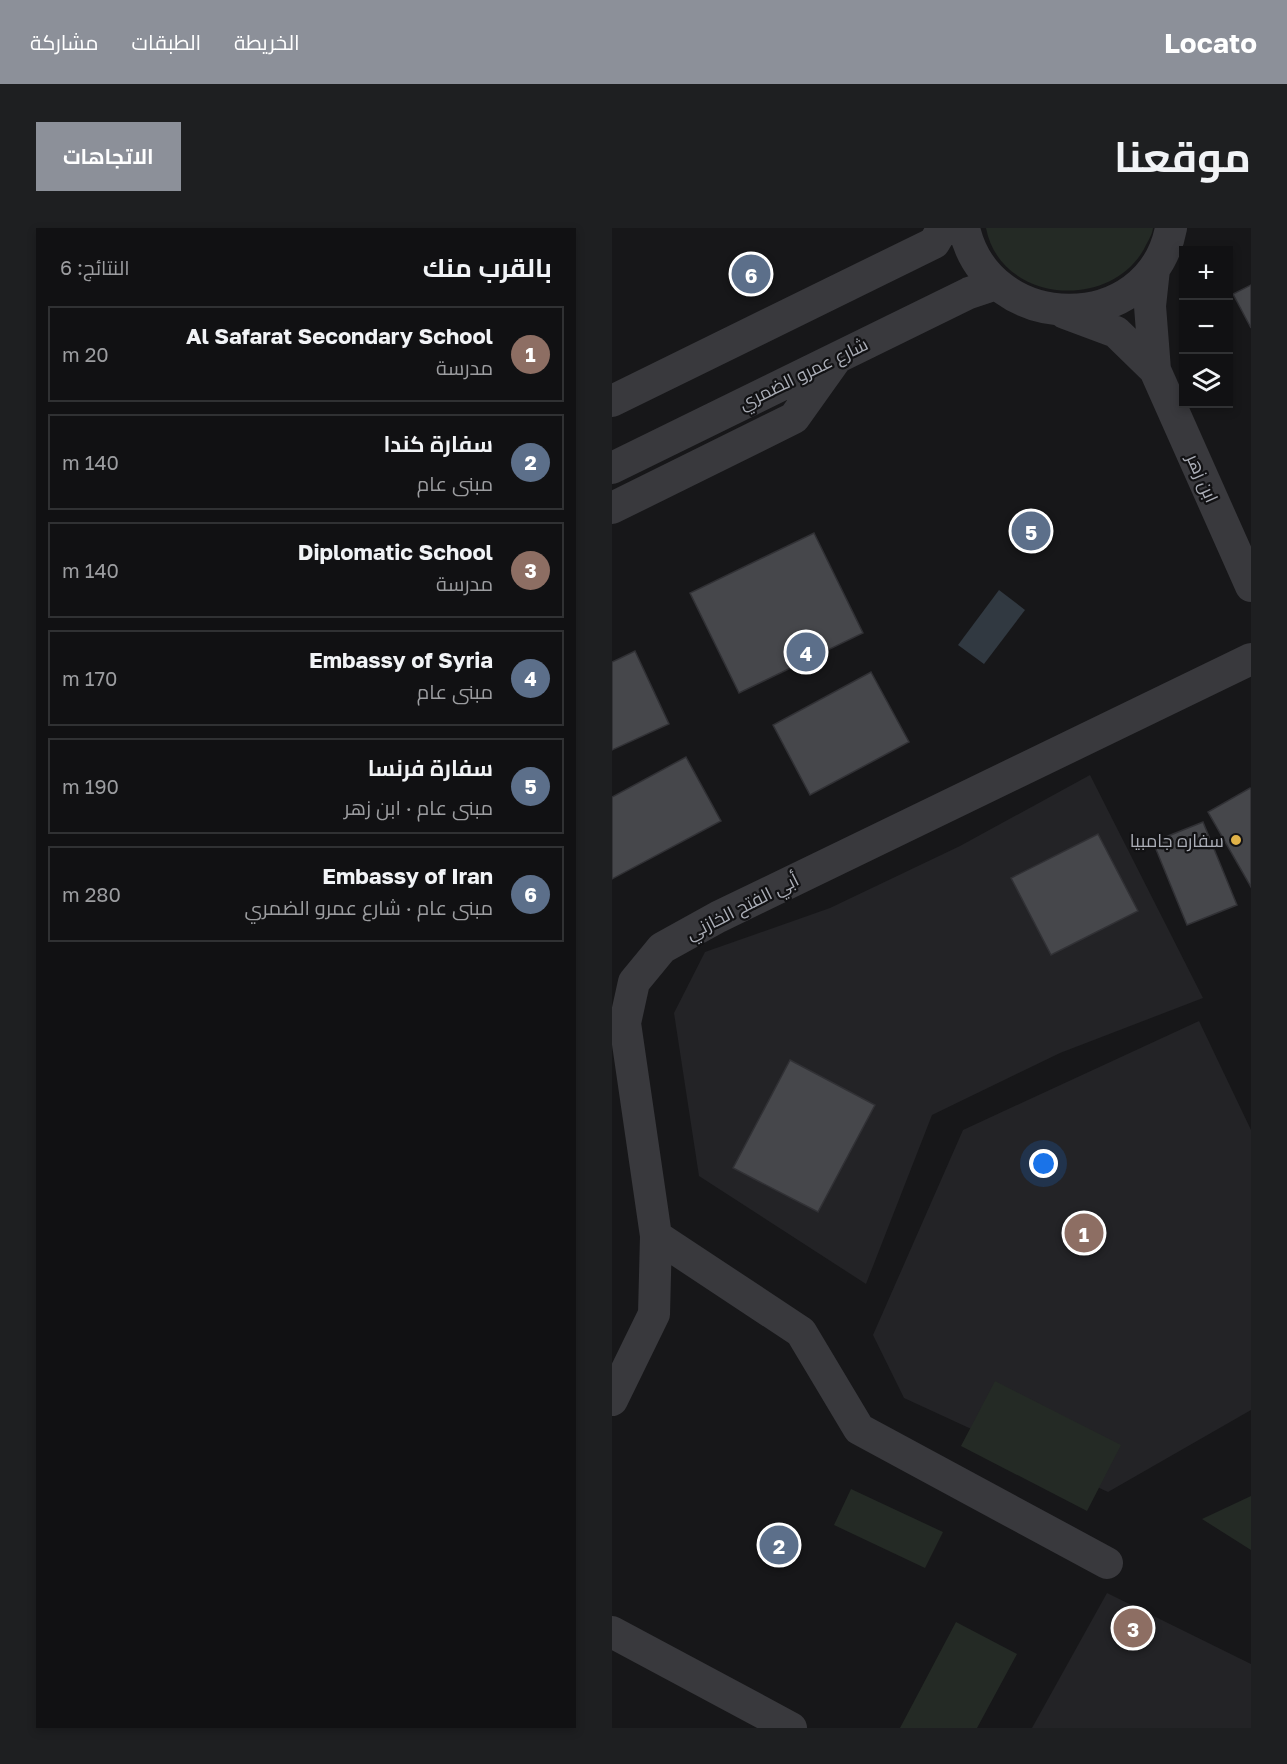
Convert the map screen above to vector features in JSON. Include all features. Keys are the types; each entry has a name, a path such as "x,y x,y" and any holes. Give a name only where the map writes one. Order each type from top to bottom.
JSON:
{"street":[{"path":"612,401 933,243 943,228"},
{"path":"964,228 976,260 996,284 1026,303 1062,311 1116,332 1155,370"},
{"path":"1062,311 1096,308 1128,293 1154,269 1169,241 1172,228"},
{"path":"1154,269 1150,306 1155,370"},
{"name":"شارع عمرو الضمري","path":"612,468 969,292 996,284"},
{"path":"612,508 794,417 839,355"},
{"name":"ابن زهر","path":"1155,370 1251,585"},
{"name":"أبي الفتح الخازني","path":"612,1400 654,1314 656,1236 618,1023 634,982 662,948 729,912 1251,659"},
{"path":"656,1236 801,1332 859,1429 1107,1563"},
{"path":"612,1632 791,1728"}],"shaded area":[{"path":"986,228 1153,228 1144,249 1128,269 1107,283 1082,290 1057,290 1033,284 1012,271 995,253"},
{"path":"999,590 1025,610 984,664 958,645"},
{"path":"1090,775 1203,998 1060,1053 932,1115 866,1284 699,1176 674,1013 705,952 830,908 960,846"},
{"path":"1199,1021 1251,1130 1251,1410 1108,1492 904,1398 873,1335 963,1130"},
{"path":"995,1381 1121,1445 1087,1511 961,1446"},
{"path":"851,1489 943,1532 925,1568 834,1525"},
{"path":"1251,1496 1251,1550 1202,1519"},
{"path":"1107,1593 1251,1664 1251,1728 1032,1728"},
{"path":"956,1622 1017,1654 977,1728 900,1728"}],"building":[{"path":"1251,285 1251,328 1233,294"},
{"path":"814,533 863,633 739,693 690,593"},
{"path":"635,651 669,724 612,750 612,662"},
{"path":"871,672 909,742 810,795 773,725"},
{"path":"686,757 721,821 612,879 612,797"},
{"path":"1250,788 1251,790 1251,887 1208,812"},
{"path":"1203,822 1237,905 1187,925 1153,842"},
{"path":"1098,834 1138,911 1051,955 1011,878"},
{"path":"790,1060 875,1105 818,1212 733,1168"}],"place":[{"name":"Embassy of Iran","path":"751,274"},
{"name":"سفارة فرنسا","path":"1031,531"},
{"name":"Embassy of Syria","path":"806,652"},
{"name":"سفاره جامبيا","path":"1236,840"},
{"name":"Al Safarat Secondary School","path":"1084,1233"},
{"name":"سفارة كندا","path":"779,1545"},
{"name":"Diplomatic School","path":"1133,1628"}]}
